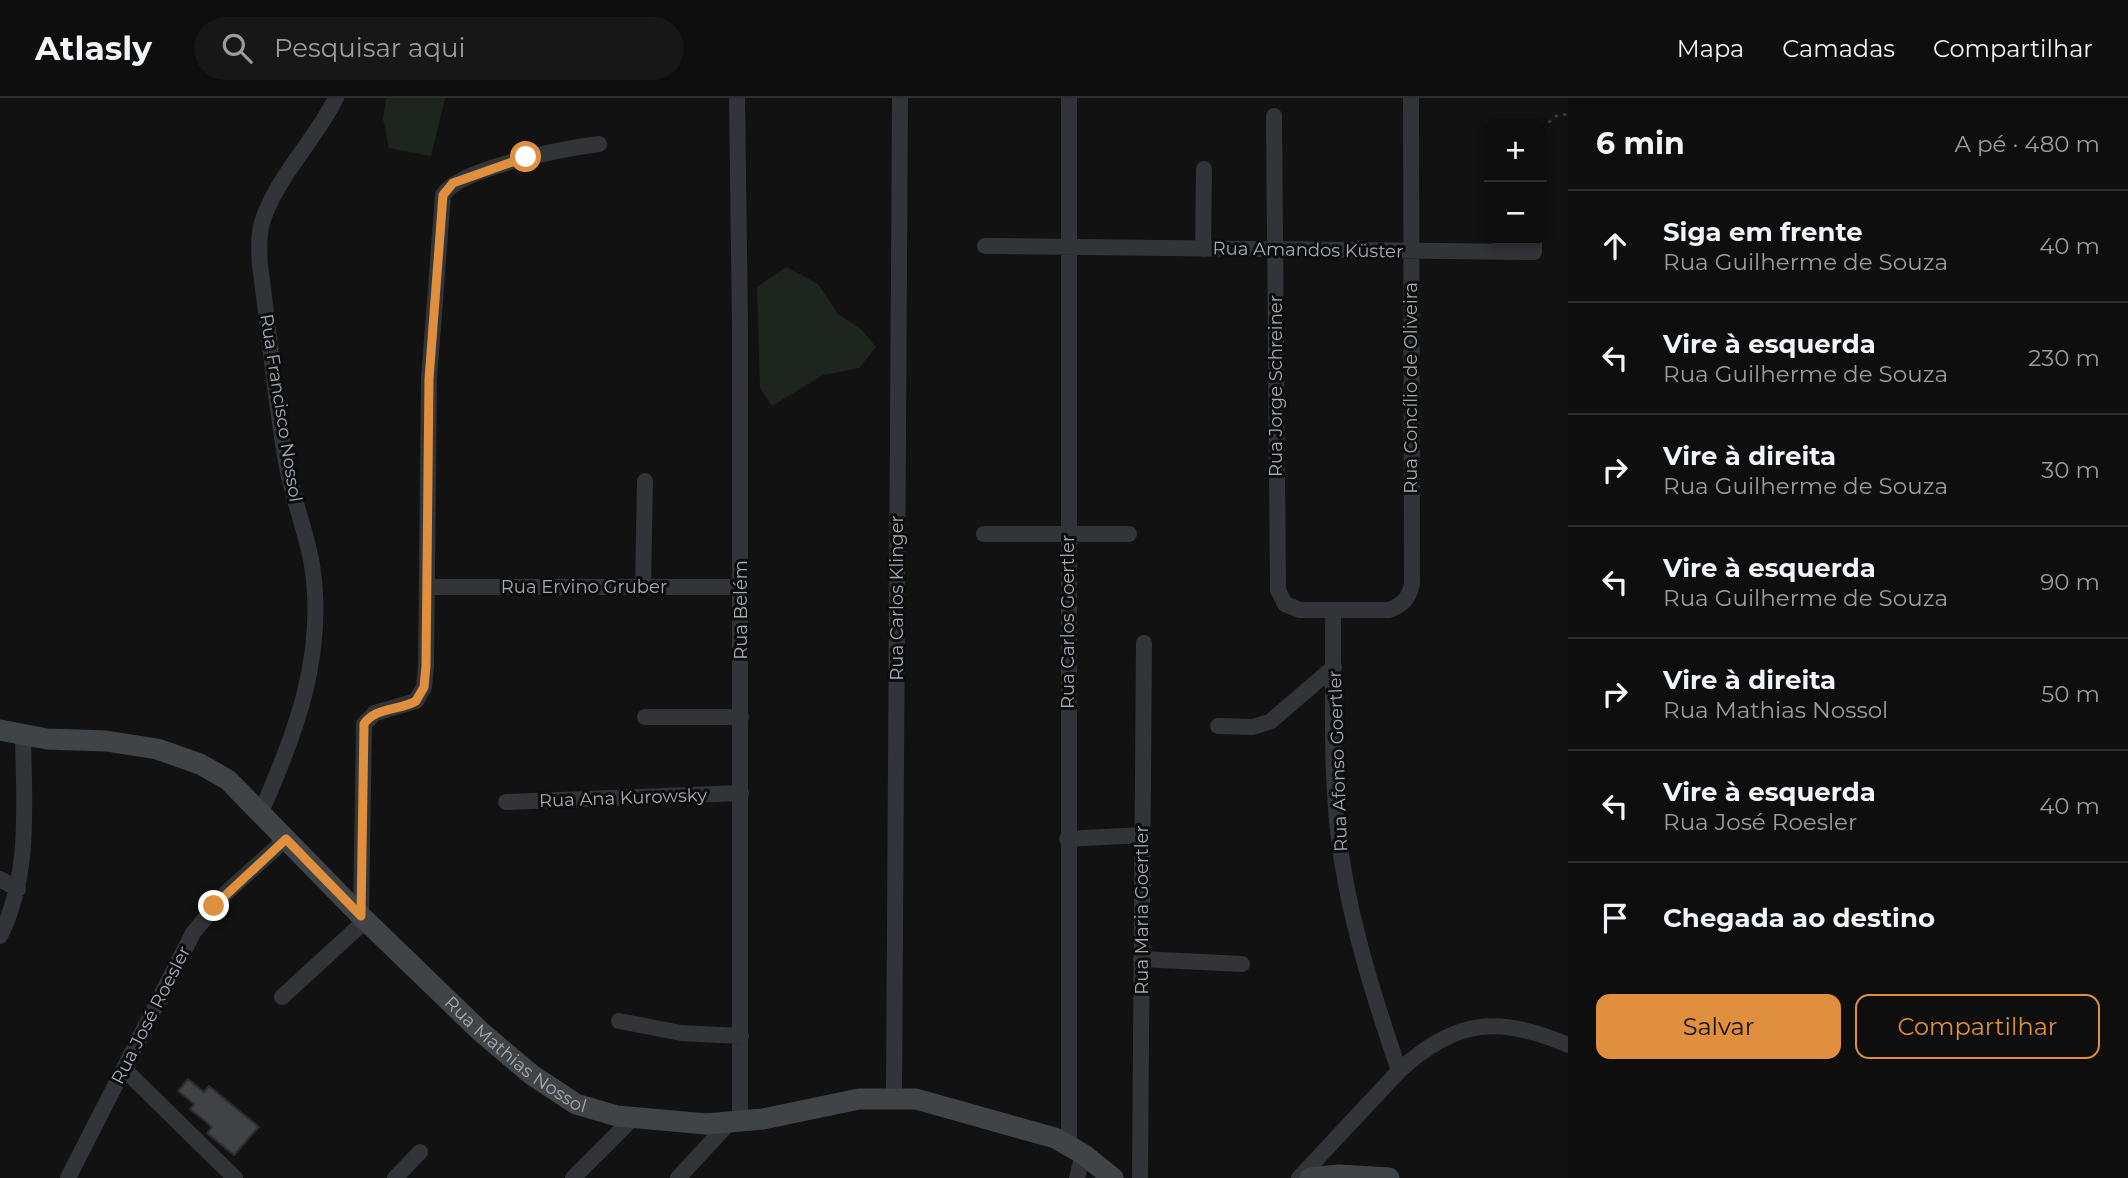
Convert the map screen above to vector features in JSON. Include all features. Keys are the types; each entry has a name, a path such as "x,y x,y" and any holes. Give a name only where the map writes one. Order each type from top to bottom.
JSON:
{"street":[{"name":"Rua Francisco Nossol","path":"261,812 301,711 307,688 316,607 311,562 285,460 260,266 260,237 268,206 324,122 335,98"},
{"name":"Rua Belém","path":"734,1123 741,1036 737,98"},
{"name":"Rua Carlos Klinger","path":"894,1097 900,98"},
{"name":"Rua Carlos Goertler","path":"1069,98 1068,839 1077,1178"},
{"name":"Rua Concílio de Oliveira","path":"1333,612 1389,610 1405,601 1412,584 1411,98"},
{"name":"Rua Jorge Schreiner","path":"1275,116 1278,590 1285,604 1292,608 1333,612"},
{"path":"282,997 364,918 364,724 368,717 375,713 411,704 422,694 426,666 428,587 429,379 443,195 453,183 526,157 600,144"},
{"path":"1203,249 1204,169"},
{"name":"Rua Amandos Küster","path":"985,247 1534,252 1534,245"},
{"path":"643,587 645,481"},
{"path":"984,534 1129,534"},
{"name":"Rua Ervino Gruber","path":"428,587 741,587"},
{"name":"Rua Afonso Goertler","path":"1333,612 1336,801 1342,862 1381,1017 1399,1071"},
{"name":"Rua Maria Goertler","path":"1140,1178 1144,643"},
{"path":"1218,726 1253,727 1271,721 1334,667"},
{"path":"645,717 741,717"},
{"name":"Rua Mathias Nossol","path":"0,730 23,736 118,742 157,749 200,764 229,780 364,918 480,1031 532,1075 576,1104 594,1111 632,1119 679,1124 734,1123 859,1099 916,1099 1042,1133 1076,1150 1113,1178"},
{"path":"0,936 18,889 24,836 23,736"},
{"name":"Rua Ana Kurowsky","path":"506,803 741,793"},
{"path":"1068,839 1142,835"},
{"name":"Rua José Roesler","path":"68,1178 193,933 227,892 286,839"},
{"path":"0,879 18,889"},
{"path":"1141,959 1242,964"},
{"path":"619,1021 681,1032 741,1036"},
{"path":"1298,1178 1399,1071 1432,1044 1451,1034 1468,1028 1517,1028 1568,1045"},
{"path":"124,1069 235,1178"},
{"path":"573,1178 632,1119"},
{"path":"678,1178 734,1123"},
{"path":"395,1178 420,1152"},
{"path":"1310,1178 1339,1175 1389,1178"}],"path":[{"path":"1547,124 1556,116 1568,114"}],"shaded area":[{"path":"386,98 445,98 431,156 389,148 383,119"},
{"path":"786,267 818,284 838,314 861,329 876,347 859,368 823,375 772,406 760,388 757,287"}],"building":[{"path":"188,1079 204,1092 209,1086 259,1127 234,1155 207,1133 212,1127 190,1109 194,1104 178,1091"}],"route":[{"path":"214,906 286,839 361,916 364,724 368,717 375,713 416,701 424,687 429,379 440,205 447,187 453,183 526,157"}]}
